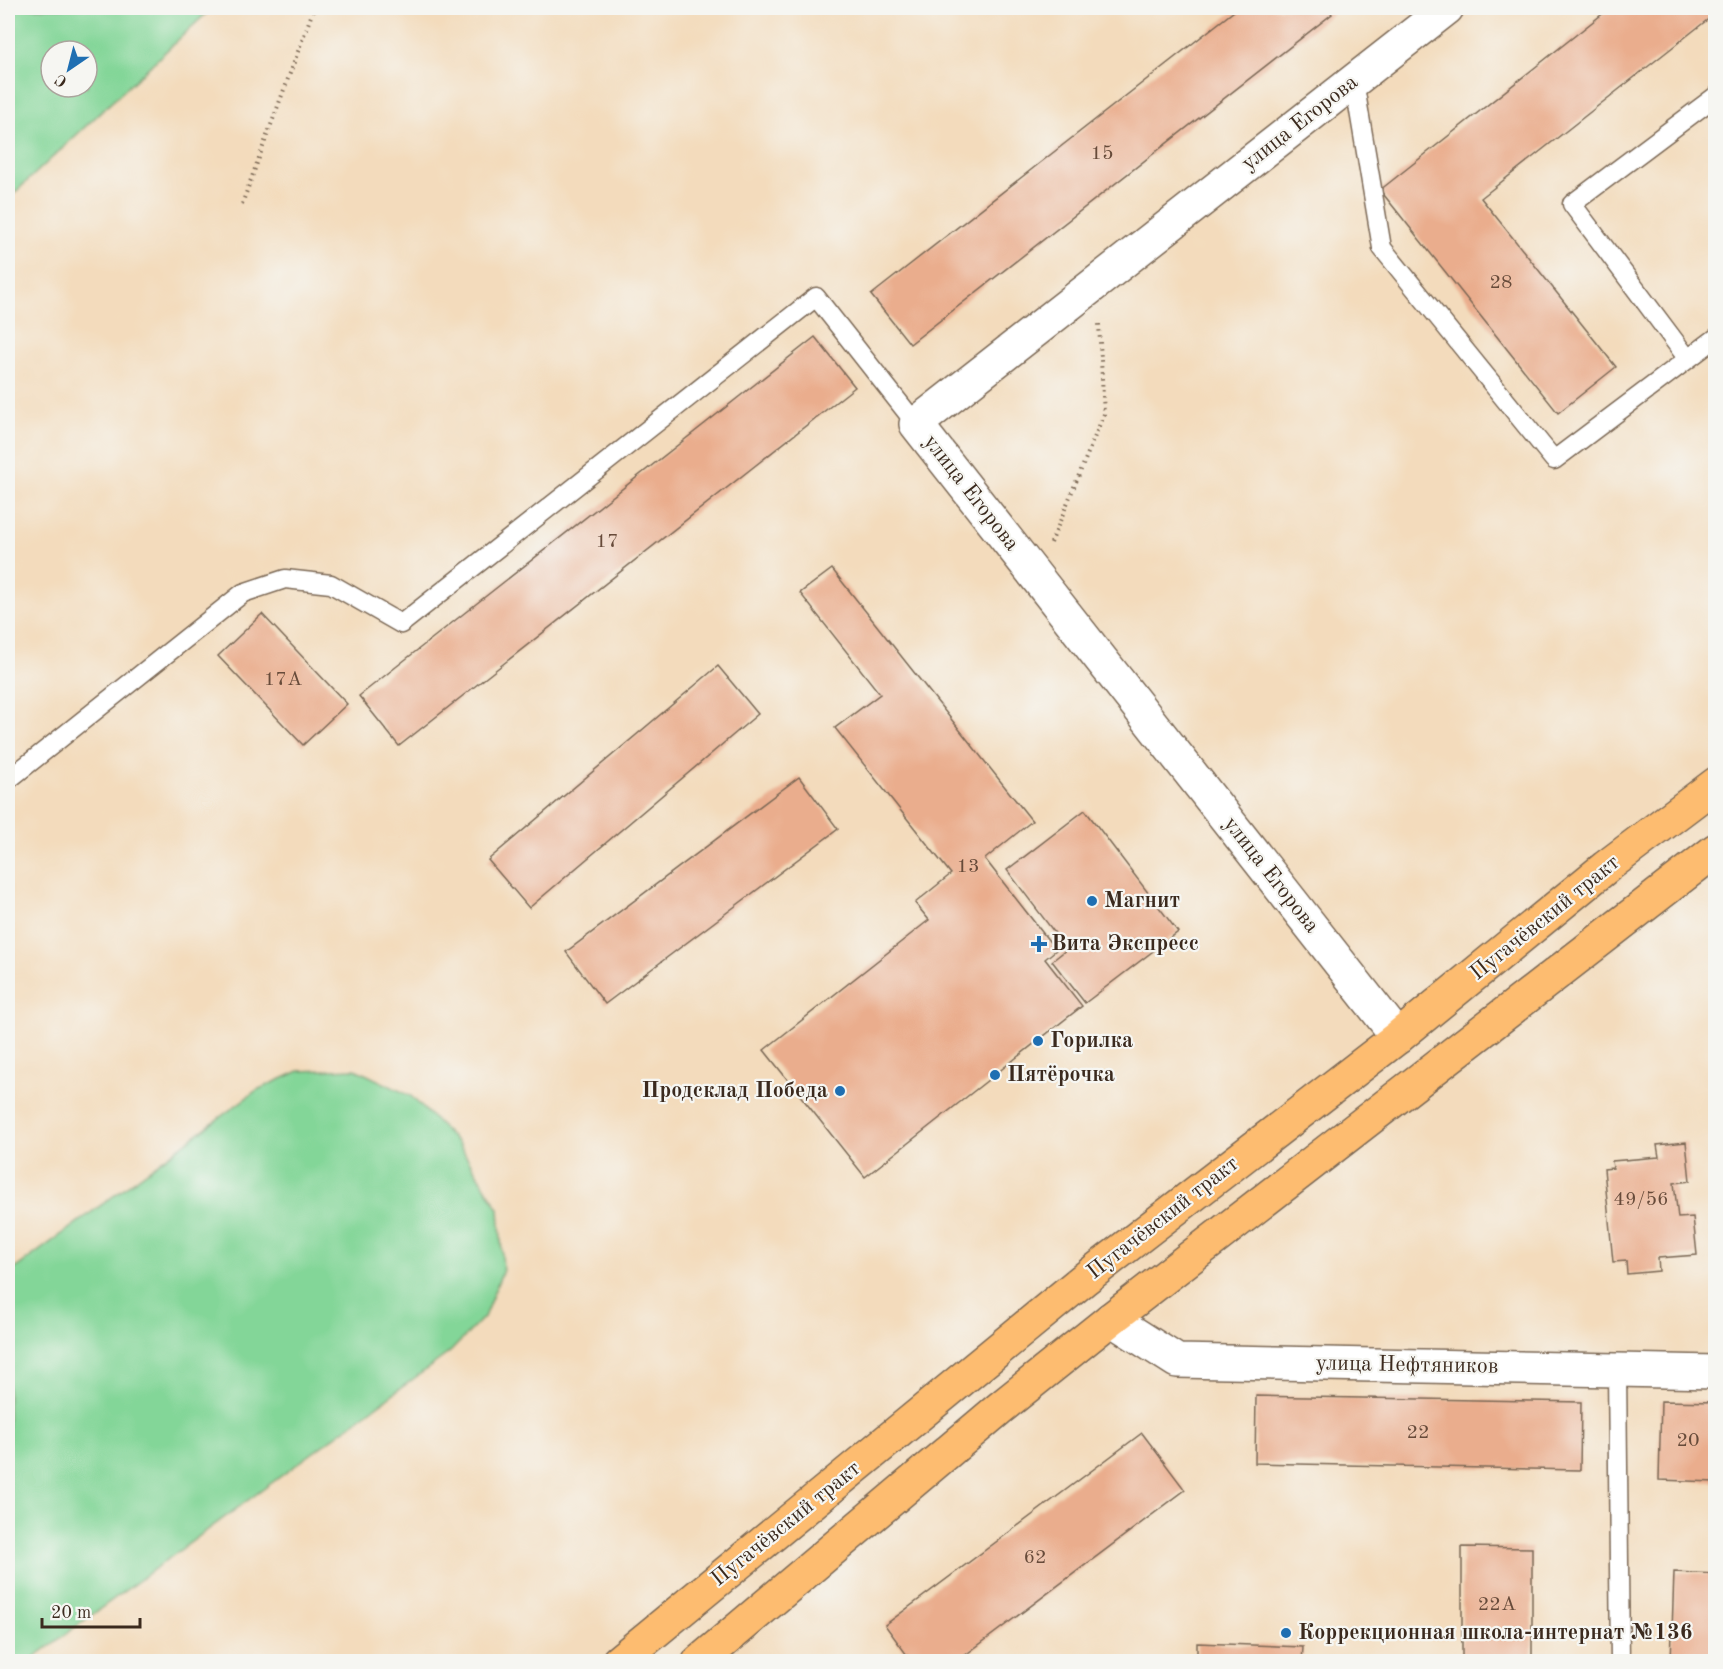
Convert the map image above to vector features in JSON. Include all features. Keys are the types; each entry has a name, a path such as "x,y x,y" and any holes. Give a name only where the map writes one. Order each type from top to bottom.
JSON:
{"main road":[{"name":"Пугачёвский тракт","path":"618,1662 1083,1280 1398,1037 1606,867 1716,784"},
{"path":"699,1662 1000,1408 1111,1319 1716,850"}],"street":[{"name":"улица Егорова","path":"1398,1037 916,424 1447,8"},
{"name":"улица Нефтяников","path":"1111,1319 1177,1361 1716,1372"}],"lane":[{"path":"1353,81 1382,248 1554,460 1716,338"},
{"path":"1688,359 1572,204 1716,96"},
{"path":"8,780 243,593 285,579 331,584 401,624 816,297 916,424"},
{"path":"1617,1369 1620,1662"}],"path":[{"path":"242,204 314,8"},
{"path":"1037,577 1104,414 1097,282"}],"green space":[{"path":"8,8 212,8 8,199"},
{"path":"355,1069 411,1096 458,1143 499,1209 503,1270 484,1317 450,1352 29,1661 8,1661 8,1274 257,1090 299,1071"}],"building":[{"path":"1238,8 1328,8 1332,14 910,344 871,295"},
{"path":"1610,8 1716,8 1716,13 1481,198 1616,367 1558,413 1380,190"},
{"path":"815,337 855,387 399,746 359,696"},
{"path":"832,569 1032,821 985,859 1056,950 1045,959 1082,1006 865,1177 764,1050 929,920 915,903 951,874 835,728 880,694 800,593"},
{"path":"262,614 347,704 303,745 218,656"},
{"path":"718,666 758,714 529,908 488,860"},
{"path":"799,777 838,829 605,1004 566,952"},
{"name":"Магнит","path":"1085,810 1178,932 1085,1003 1052,961 1067,949 1007,870"},
{"path":"1686,1142 1690,1181 1674,1183 1678,1218 1693,1217 1697,1255 1658,1258 1659,1271 1627,1274 1626,1261 1613,1262 1604,1169 1613,1168 1612,1161 1659,1157 1657,1145"},
{"path":"1256,1396 1581,1402 1580,1470 1255,1463"},
{"path":"1661,1401 1716,1402 1716,1482 1659,1480"},
{"path":"1142,1433 1185,1490 956,1662 912,1662 885,1625"},
{"path":"1462,1547 1532,1548 1532,1662 1462,1662"},
{"path":"1674,1572 1716,1574 1716,1662 1671,1662"},
{"path":"1197,1643 1303,1647 1302,1662 1197,1662"}],"place":[{"name":"Магнит","path":"1092,901"},
{"name":"Вита Экспресс","path":"1039,944"},
{"name":"Горилка","path":"1038,1041"},
{"name":"Пятёрочка","path":"995,1075"},
{"name":"Продсклад Победа","path":"840,1091"},
{"name":"Коррекционная школа-интернат №136","path":"1286,1633"}]}
